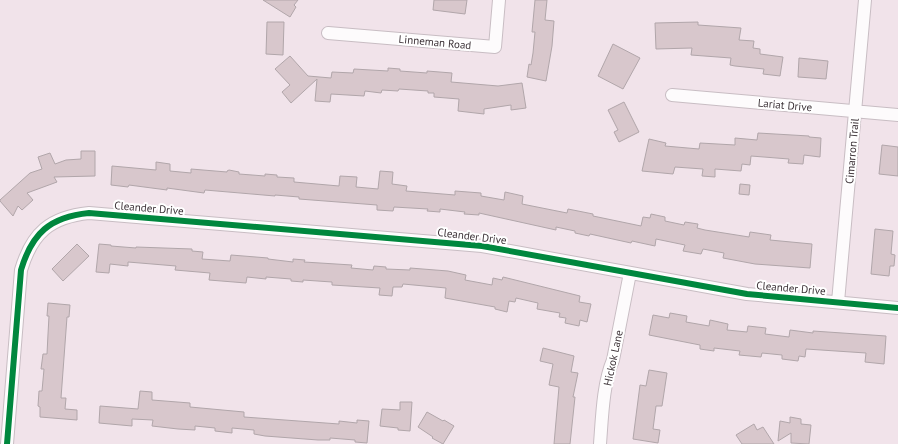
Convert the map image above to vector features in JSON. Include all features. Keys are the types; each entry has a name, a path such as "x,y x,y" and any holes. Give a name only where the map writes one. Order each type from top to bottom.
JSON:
{"street":[{"name":"Linneman Road","path":"328,33 495,47 499,0"},
{"name":"Cimarron Trail","path":"838,302 865,0"},
{"name":"Lariat Drive","path":"672,95 898,115"},
{"name":"Cleander Drive","path":"7,444 21,270 26,255 34,241 44,229 58,220 73,214 89,213 468,244 566,260 746,294 898,308"},
{"name":"Hickok Lane","path":"600,444 609,369 613,360 630,273"}],"building":[{"path":"263,0 298,0 294,5 296,7 290,17"},
{"path":"434,0 467,0 465,14 433,10"},
{"path":"535,0 547,0 545,20 554,21 552,46 546,81 527,77 529,64 531,65 533,53 535,32 532,32"},
{"path":"267,22 284,22 283,55 266,54"},
{"path":"698,22 698,25 741,28 739,40 754,41 753,48 760,49 760,54 783,57 780,76 763,74 764,69 730,65 731,58 691,55 692,48 656,49 655,23"},
{"path":"613,44 640,58 623,89 598,76"},
{"path":"290,56 308,76 331,78 332,72 353,73 354,69 388,71 388,68 400,69 400,71 452,73 451,82 498,86 522,83 526,108 511,110 511,105 484,109 484,114 458,111 459,99 434,97 434,93 428,93 428,91 399,89 398,91 382,90 381,93 365,91 364,96 331,94 330,102 315,101 317,79 291,103 282,92 290,85 275,69"},
{"path":"799,58 828,61 826,79 798,77"},
{"path":"624,102 639,132 619,142 614,132 618,130 608,110"},
{"path":"758,133 821,138 820,157 804,155 803,164 788,163 789,159 751,156 750,165 742,164 741,171 715,169 715,177 702,176 703,169 675,167 673,174 642,171 649,139 666,143 665,146 699,149 700,143 735,145 735,138 757,140"},
{"path":"882,145 898,147 898,176 879,174"},
{"path":"81,151 95,151 95,176 54,177 57,182 27,193 33,200 22,210 18,206 13,216 0,201 30,173 42,169 38,157 50,153 55,164 66,160 81,159"},
{"path":"156,162 170,164 170,171 191,173 191,169 227,172 229,170 239,172 239,174 265,176 265,174 277,175 277,177 294,178 294,182 339,186 340,176 357,177 356,187 378,189 380,171 393,172 392,184 407,186 406,191 455,195 455,191 481,193 481,196 504,200 505,192 523,196 522,204 567,213 568,209 641,226 643,217 650,218 651,214 665,217 665,221 684,225 685,222 698,224 697,228 705,230 749,237 750,232 771,235 770,240 812,244 810,268 755,264 723,258 724,253 703,249 701,254 683,251 685,245 656,239 655,246 632,241 631,243 590,234 589,236 556,227 556,230 479,213 479,215 464,214 465,212 440,209 440,212 427,211 428,209 394,207 393,211 377,210 377,205 299,199 299,197 205,190 204,193 167,188 167,190 129,185 128,187 111,185 112,166 156,170"},
{"path":"740,184 750,185 749,195 739,194"},
{"path":"875,229 893,231 891,254 895,255 894,266 890,266 889,276 871,274"},
{"path":"77,244 89,256 63,281 52,269"},
{"path":"99,244 136,248 192,249 192,251 203,252 202,259 230,261 231,255 293,262 293,259 305,260 304,262 352,265 351,268 373,270 374,266 386,267 386,269 410,270 410,268 448,271 466,275 465,280 492,285 493,278 502,280 503,277 580,296 579,302 591,304 587,322 580,320 579,326 565,323 566,318 559,317 560,313 537,309 538,303 516,298 515,302 509,301 507,312 495,309 495,307 445,298 446,288 403,284 402,287 393,287 392,296 379,295 380,288 332,285 332,282 303,280 303,282 291,281 291,279 266,277 266,279 247,277 246,283 209,280 210,273 175,270 176,266 128,262 128,266 110,264 109,273 96,272"},
{"path":"48,303 70,305 69,317 67,317 61,398 66,398 65,409 77,410 77,420 40,417 40,407 38,406 39,391 42,391 44,369 41,369 43,354 47,354 49,316 47,316"},
{"path":"670,313 687,316 686,322 709,326 710,320 728,324 727,330 747,332 748,326 766,328 765,334 789,337 790,330 813,333 813,331 886,336 884,364 865,362 866,353 806,349 805,357 799,356 798,361 782,359 782,355 762,353 761,357 739,355 740,351 714,348 714,351 700,349 700,345 649,335 653,315 669,318"},
{"path":"543,348 574,356 571,372 578,373 573,397 575,397 570,444 554,444 559,387 549,385 553,364 540,361"},
{"path":"649,370 667,373 662,406 656,406 653,429 660,430 658,443 633,439 640,385 646,386"},
{"path":"140,391 152,392 152,400 190,403 190,407 244,412 244,417 339,424 339,421 357,423 357,420 369,421 367,443 355,442 355,440 330,438 330,440 318,440 265,436 254,434 254,430 232,428 232,433 215,431 215,428 195,426 195,430 178,429 152,426 153,420 132,419 132,426 99,423 100,406 138,409"},
{"path":"400,402 412,402 410,431 380,426 382,409 400,410"},
{"path":"427,412 454,426 443,444 432,438 433,437 418,427"},
{"path":"790,417 801,419 801,424 811,425 809,444 791,443 791,433 778,441 780,421 790,423"},
{"path":"754,424 757,430 763,427 774,444 742,444 736,435"}],"cycle path":[{"path":"7,444 21,270 25,257 31,246 44,229 63,218 75,215 89,213 482,246 747,294 898,308"}]}
